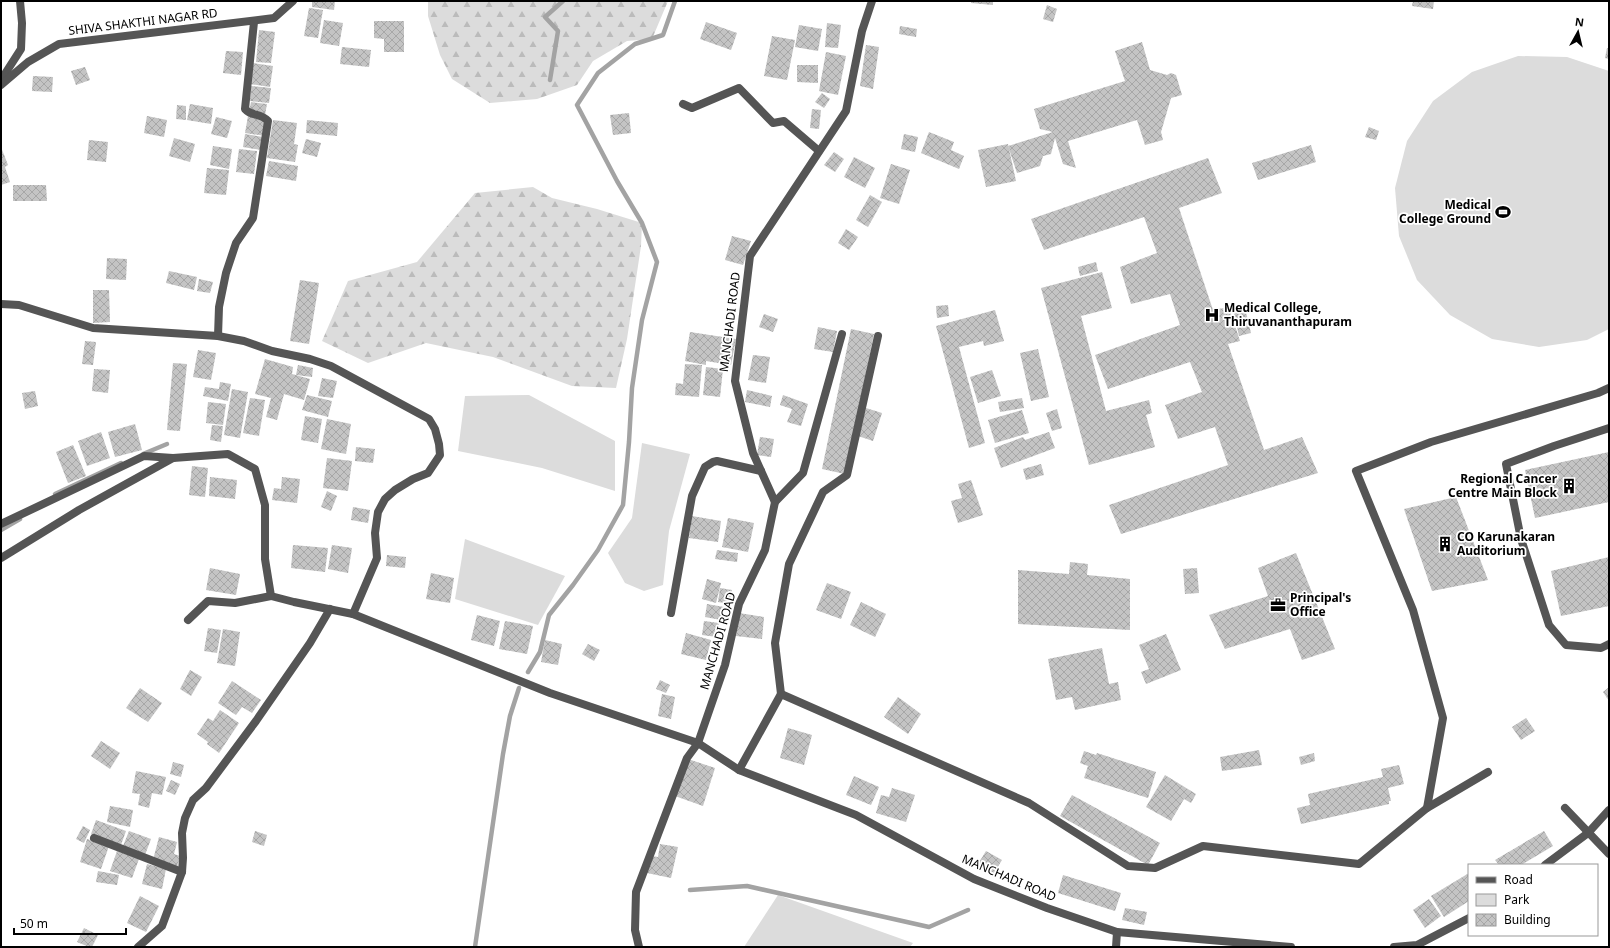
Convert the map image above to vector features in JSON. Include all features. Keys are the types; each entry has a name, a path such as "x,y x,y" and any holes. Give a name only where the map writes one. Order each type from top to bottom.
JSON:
{"street":[{"path":"1,80 21,49 22,23 20,1"},
{"name":"SHIVA SHAKTHI NAGAR RD","path":"1,85 28,62 59,44 254,22 274,18 293,1"},
{"name":"MANCHADI ROAD","path":"872,1 862,31 846,111 750,256 735,381 753,453 775,502 764,550 739,604 725,665 698,743 739,770 856,815 974,879 1047,908 1117,932 1291,947"},
{"path":"218,336 219,307 226,274 236,243 253,218 268,121 263,116 248,113 245,109 254,22"},
{"path":"683,104 692,108 739,88 773,123 784,121 819,151"},
{"path":"1,304 20,305 93,328 218,336 244,341 272,351 310,359 331,366 429,419 435,429 440,455 428,473 413,479 395,490 385,499 378,512 375,533 377,558 354,614"},
{"path":"775,502 803,473 842,334"},
{"path":"739,770 781,694 775,644 789,564 823,492 847,475 878,336"},
{"path":"1427,808 1443,718 1413,610 1356,471 1431,442 1598,393 1609,388"},
{"path":"1609,428 1506,464 1521,539 1549,625 1566,646 1601,648 1609,644"},
{"path":"1,558 79,510 173,458 228,454 255,469 265,505 265,559 271,596"},
{"path":"1,524 144,456 178,458"},
{"path":"671,613 692,496 705,467 717,461 761,471"},
{"path":"188,620 208,601 234,603 271,596 354,614 550,693 698,743 687,758 636,892 635,930 639,947"},
{"path":"138,947 162,926 182,872 182,833 185,818 193,800 206,788 256,721 310,643 330,609"},
{"path":"781,694 1029,803 1128,866 1154,868 1203,846 1359,864 1427,808 1488,772"},
{"path":"1565,808 1609,854"},
{"path":"1546,864 1588,833 1609,810"},
{"path":"94,838 182,872"},
{"path":"1394,947 1417,945 1468,919"},
{"path":"1116,947 1117,932"}],"green space":[{"path":"428,1 668,1 652,39 627,41 593,61 577,85 537,99 490,103 452,79 440,55 428,16"},
{"name":"Medical College Ground","path":"1518,56 1567,57 1609,71 1609,329 1587,340 1539,347 1492,339 1450,315 1417,280 1399,236 1395,188 1407,141 1433,101 1472,72"},
{"path":"533,187 552,198 597,209 642,223 641,246 627,339 616,388 572,386 493,357 426,343 368,363 322,341 348,281 417,262 475,193"},
{"path":"529,395 615,441 615,491 542,468 458,451 465,396"},
{"path":"642,443 690,454 669,531 663,585 644,591 625,583 608,553 632,518"},
{"path":"465,539 565,576 538,625 455,599"},
{"path":"778,895 913,943 910,947 744,947"}],"building":[{"path":"312,1 335,1 334,10 312,7"},
{"path":"971,1 993,1 993,5 971,3"},
{"path":"1413,1 1434,1 1433,9 1412,6"},
{"path":"1047,5 1057,9 1053,22 1043,19"},
{"path":"309,8 323,10 318,38 304,36"},
{"path":"324,20 343,23 339,46 320,43"},
{"path":"374,21 404,21 404,52 384,52 384,39 374,38"},
{"path":"706,22 737,33 731,50 700,39"},
{"path":"827,23 841,25 838,48 825,47"},
{"path":"799,25 822,29 818,51 795,47"},
{"path":"900,26 917,29 916,37 899,34"},
{"path":"259,30 275,32 271,63 256,62"},
{"path":"772,36 795,40 787,80 764,76"},
{"path":"1142,42 1150,70 1167,75 1171,73 1176,75 1182,95 1171,98 1161,132 1163,140 1145,145 1137,120 1068,141 1076,168 1063,164 1055,138 1051,154 1043,156 1040,166 1017,173 1008,146 1053,132 1040,129 1034,109 1125,81 1115,51"},
{"path":"866,45 879,47 873,89 860,86"},
{"path":"342,47 371,50 369,67 340,64"},
{"path":"1607,48 1609,49 1609,59 1605,58"},
{"path":"226,51 243,52 241,75 223,73"},
{"path":"826,52 846,56 838,95 819,91"},
{"path":"253,63 273,66 270,87 250,84"},
{"path":"797,65 818,65 818,83 797,82"},
{"path":"85,67 90,80 76,85 71,71"},
{"path":"33,76 53,77 52,92 32,91"},
{"path":"251,86 271,88 269,103 250,101"},
{"path":"822,93 830,99 824,108 815,102"},
{"path":"251,102 267,104 265,115 249,113"},
{"path":"190,104 213,108 211,124 187,120"},
{"path":"177,105 186,106 186,120 176,119"},
{"path":"812,109 821,110 819,129 810,128"},
{"path":"629,113 631,133 613,135 610,115"},
{"path":"147,116 167,120 164,137 144,133"},
{"path":"248,116 267,119 265,136 245,133"},
{"path":"216,117 232,121 227,138 211,134"},
{"path":"273,120 297,123 294,144 298,145 295,162 267,158"},
{"path":"307,120 338,123 337,136 306,133"},
{"path":"1369,127 1379,131 1376,140 1365,137"},
{"path":"929,132 954,142 951,150 964,156 959,169 921,153"},
{"path":"245,134 263,137 261,150 243,147"},
{"path":"904,134 918,137 915,152 901,149"},
{"path":"174,138 195,144 190,162 169,156"},
{"path":"306,139 321,143 317,157 302,153"},
{"path":"89,140 108,142 106,162 87,160"},
{"path":"1008,144 1016,181 986,187 978,150"},
{"path":"1311,145 1316,162 1258,180 1252,163"},
{"path":"213,146 232,149 229,169 210,165"},
{"path":"1,147 8,165 5,167 10,182 1,185"},
{"path":"239,149 257,151 254,174 236,172"},
{"path":"834,152 844,159 835,172 824,165"},
{"path":"854,157 875,168 865,188 844,177"},
{"path":"1208,158 1222,193 1179,208 1213,310 1229,307 1240,341 1228,344 1264,450 1302,437 1318,473 1121,534 1109,505 1228,465 1215,427 1178,439 1165,405 1202,392 1190,362 1108,389 1095,355 1180,325 1170,294 1131,304 1120,267 1157,253 1144,217 1044,250 1031,219"},
{"path":"269,161 298,166 296,181 266,176"},
{"path":"891,164 910,170 899,204 880,198"},
{"path":"207,168 229,170 226,195 204,193"},
{"path":"13,185 46,185 47,201 13,201"},
{"path":"870,195 882,202 868,227 856,220"},
{"path":"846,229 858,237 849,250 838,243"},
{"path":"732,236 751,241 743,265 725,260"},
{"path":"107,258 127,259 126,280 106,279"},
{"path":"1096,262 1098,271 1080,276 1078,267"},
{"path":"169,271 197,277 194,290 166,283"},
{"path":"1102,272 1112,308 1081,316 1106,411 1149,400 1152,413 1146,415 1155,447 1089,465 1041,288"},
{"path":"199,279 213,282 210,293 197,291"},
{"path":"300,280 319,283 309,344 290,341"},
{"path":"93,290 109,290 110,322 93,323"},
{"path":"948,305 949,316 937,318 936,306"},
{"path":"1245,308 1251,333 1239,336 1233,310"},
{"path":"995,310 1004,341 984,346 983,341 959,347 985,443 969,448 936,326"},
{"path":"764,314 778,319 773,332 759,327"},
{"path":"818,327 837,331 833,352 814,349"},
{"path":"851,329 874,334 845,474 822,469"},
{"path":"690,332 736,339 731,365 706,361 706,365 685,361"},
{"path":"85,341 96,342 93,365 82,364"},
{"path":"1038,349 1049,397 1031,401 1020,353"},
{"path":"198,350 216,353 211,380 193,377"},
{"path":"753,355 770,357 766,383 748,380"},
{"path":"265,359 293,367 292,374 310,379 304,400 284,394 277,420 266,417 271,398 255,394"},
{"path":"173,363 187,364 180,431 167,430"},
{"path":"685,364 702,365 699,397 675,395 676,383 683,384"},
{"path":"298,365 313,368 312,377 296,375"},
{"path":"706,367 723,369 720,397 703,395"},
{"path":"94,369 110,370 108,393 92,391"},
{"path":"992,370 1001,396 978,403 970,377"},
{"path":"322,378 337,381 333,398 318,396"},
{"path":"220,382 231,384 228,401 203,396 205,387 219,389"},
{"path":"232,389 248,392 240,438 224,435"},
{"path":"747,390 772,396 770,407 745,402"},
{"path":"35,391 38,406 25,409 22,393"},
{"path":"307,395 332,401 328,417 302,410"},
{"path":"783,395 808,404 801,426 787,422 792,409 780,405"},
{"path":"250,398 265,400 259,436 243,433"},
{"path":"1022,398 1024,408 1000,412 998,402"},
{"path":"208,402 226,404 223,425 206,423"},
{"path":"866,408 882,413 873,441 858,436"},
{"path":"1057,409 1062,428 1052,431 1046,413"},
{"path":"1022,410 1029,433 995,443 988,420"},
{"path":"305,416 322,419 318,443 301,440"},
{"path":"327,419 351,424 346,454 321,449"},
{"path":"135,424 142,450 115,457 108,432"},
{"path":"212,425 223,426 221,442 210,440"},
{"path":"101,432 110,458 87,466 78,441"},
{"path":"1049,432 1055,448 1001,468 994,448 1023,437 1025,440"},
{"path":"760,437 774,439 771,457 757,455"},
{"path":"73,445 86,476 68,483 56,452"},
{"path":"356,447 375,449 373,463 355,461"},
{"name":"Regional Cancer Centre Main Block","path":"1609,452 1609,502 1535,518 1525,470"},
{"path":"327,458 352,461 348,491 323,488"},
{"path":"1041,464 1044,475 1026,480 1023,469"},
{"path":"192,466 208,468 205,497 189,495"},
{"path":"210,477 237,480 235,499 209,496"},
{"path":"282,477 300,479 297,503 272,500 274,488 281,489"},
{"path":"971,480 983,515 958,523 951,501 962,498 958,484"},
{"path":"327,491 337,496 331,511 321,507"},
{"name":"CO Karunakaran Auditorium","path":"1456,497 1488,580 1432,591 1404,509"},
{"path":"353,507 370,510 368,523 351,520"},
{"path":"692,516 721,521 718,542 689,538"},
{"path":"728,518 754,523 748,552 722,547"},
{"path":"293,545 328,548 325,572 291,568"},
{"path":"332,545 352,548 348,573 328,569"},
{"path":"717,550 738,553 737,562 715,559"},
{"name":"Principal's Office","path":"1296,553 1335,649 1302,660 1290,629 1225,649 1209,615 1268,596 1258,568"},
{"path":"387,555 406,557 405,568 386,566"},
{"path":"1609,557 1609,606 1561,616 1551,571"},
{"path":"1070,562 1088,564 1087,575 1130,579 1130,630 1018,624 1018,570 1069,574"},
{"path":"210,568 240,574 236,595 206,590"},
{"path":"1197,568 1199,593 1185,594 1183,569"},
{"path":"431,573 454,578 450,603 426,599"},
{"path":"707,579 721,583 716,603 702,599"},
{"path":"827,583 851,592 841,619 816,610"},
{"path":"720,588 732,590 729,604 718,602"},
{"path":"861,602 886,614 875,637 850,625"},
{"path":"707,604 724,607 721,620 705,617"},
{"path":"739,613 764,617 762,639 736,636"},
{"path":"477,615 500,621 494,646 471,640"},
{"path":"505,621 533,626 527,654 499,649"},
{"path":"704,621 719,623 717,637 702,635"},
{"path":"208,628 221,630 217,653 204,651"},
{"path":"223,629 240,632 235,666 217,663"},
{"path":"686,633 711,640 706,660 681,654"},
{"path":"1166,634 1181,670 1146,684 1141,672 1149,669 1139,645"},
{"path":"545,640 562,644 558,665 541,662"},
{"path":"588,644 600,650 594,661 582,654"},
{"path":"1102,648 1109,684 1118,682 1121,700 1075,710 1072,697 1056,700 1048,659"},
{"path":"190,670 202,677 191,696 180,689"},
{"path":"660,680 670,685 666,693 656,689"},
{"path":"232,681 261,700 252,713 242,707 236,715 218,703"},
{"path":"1609,687 1609,701 1603,692"},
{"path":"140,688 162,703 148,722 126,708"},
{"path":"662,694 675,697 671,719 658,716"},
{"path":"898,697 921,714 908,734 884,717"},
{"path":"220,710 239,723 219,753 197,734 208,718 213,721"},
{"path":"1526,718 1535,731 1521,740 1512,727"},
{"path":"788,728 812,735 804,765 780,758"},
{"path":"101,741 120,753 110,769 91,756"},
{"path":"1259,750 1262,765 1222,771 1220,757"},
{"path":"1084,751 1096,755 1097,753 1156,772 1148,798 1084,778 1088,766 1080,763"},
{"path":"1314,753 1315,761 1301,765 1299,757"},
{"path":"688,759 715,768 703,806 675,796"},
{"path":"173,762 184,765 181,777 170,774"},
{"path":"1399,765 1404,784 1388,788 1391,801 1389,801 1389,804 1301,824 1297,808 1310,805 1308,794 1383,777 1381,769"},
{"path":"136,771 166,777 162,795 152,793 149,808 138,805 140,794 132,793"},
{"path":"1165,775 1196,794 1191,803 1184,799 1171,821 1146,807"},
{"path":"854,776 879,787 871,805 846,795"},
{"path":"171,780 180,784 175,795 166,791"},
{"path":"892,788 915,795 906,822 876,813 881,795 889,797"},
{"path":"1072,795 1160,843 1148,865 1060,816"},
{"path":"110,806 133,810 130,827 107,822"},
{"path":"96,820 126,831 121,845 91,834"},
{"path":"83,826 90,830 84,843 76,839"},
{"path":"129,831 151,839 145,855 123,846"},
{"path":"255,831 267,835 264,846 252,842"},
{"path":"1544,831 1553,846 1523,864 1498,864 1495,860"},
{"path":"159,837 177,842 174,854 180,856 177,867 153,860"},
{"path":"87,839 109,846 101,869 80,862"},
{"path":"660,844 678,847 671,878 647,873 651,856 658,857"},
{"path":"117,851 139,859 132,878 110,871"},
{"path":"986,851 1002,860 994,873 978,864"},
{"path":"147,864 166,869 162,889 142,884"},
{"path":"98,871 119,875 117,885 96,882"},
{"path":"1468,874 1468,902 1444,917 1431,896"},
{"path":"1063,875 1121,893 1115,911 1058,893"},
{"path":"140,896 159,906 146,932 127,923"},
{"path":"1429,899 1441,916 1425,928 1413,910"},
{"path":"1125,908 1147,912 1144,925 1122,920"},
{"path":"84,928 98,935 92,947 77,942"}],"waterway":[{"path":"550,80 558,31 545,17 563,1"},
{"path":"528,672 540,652 549,615 598,550 623,505 632,388 642,320 657,262 642,223 617,181 577,105 598,73 635,44 663,35 675,1"},
{"path":"143,454 167,444"},
{"path":"55,494 121,463"},
{"path":"1,530 20,519"},
{"path":"475,947 503,754 510,716 519,688"},
{"path":"690,890 747,886 929,927 968,910"}],"place":[{"name":"Medical College Ground","path":"1503,212"},
{"name":"Medical College, Thiruvananthapuram","path":"1212,315"},
{"name":"Regional Cancer Centre Main Block","path":"1569,486"},
{"name":"CO Karunakaran Auditorium","path":"1445,544"},
{"name":"Principal's Office","path":"1278,605"}]}
